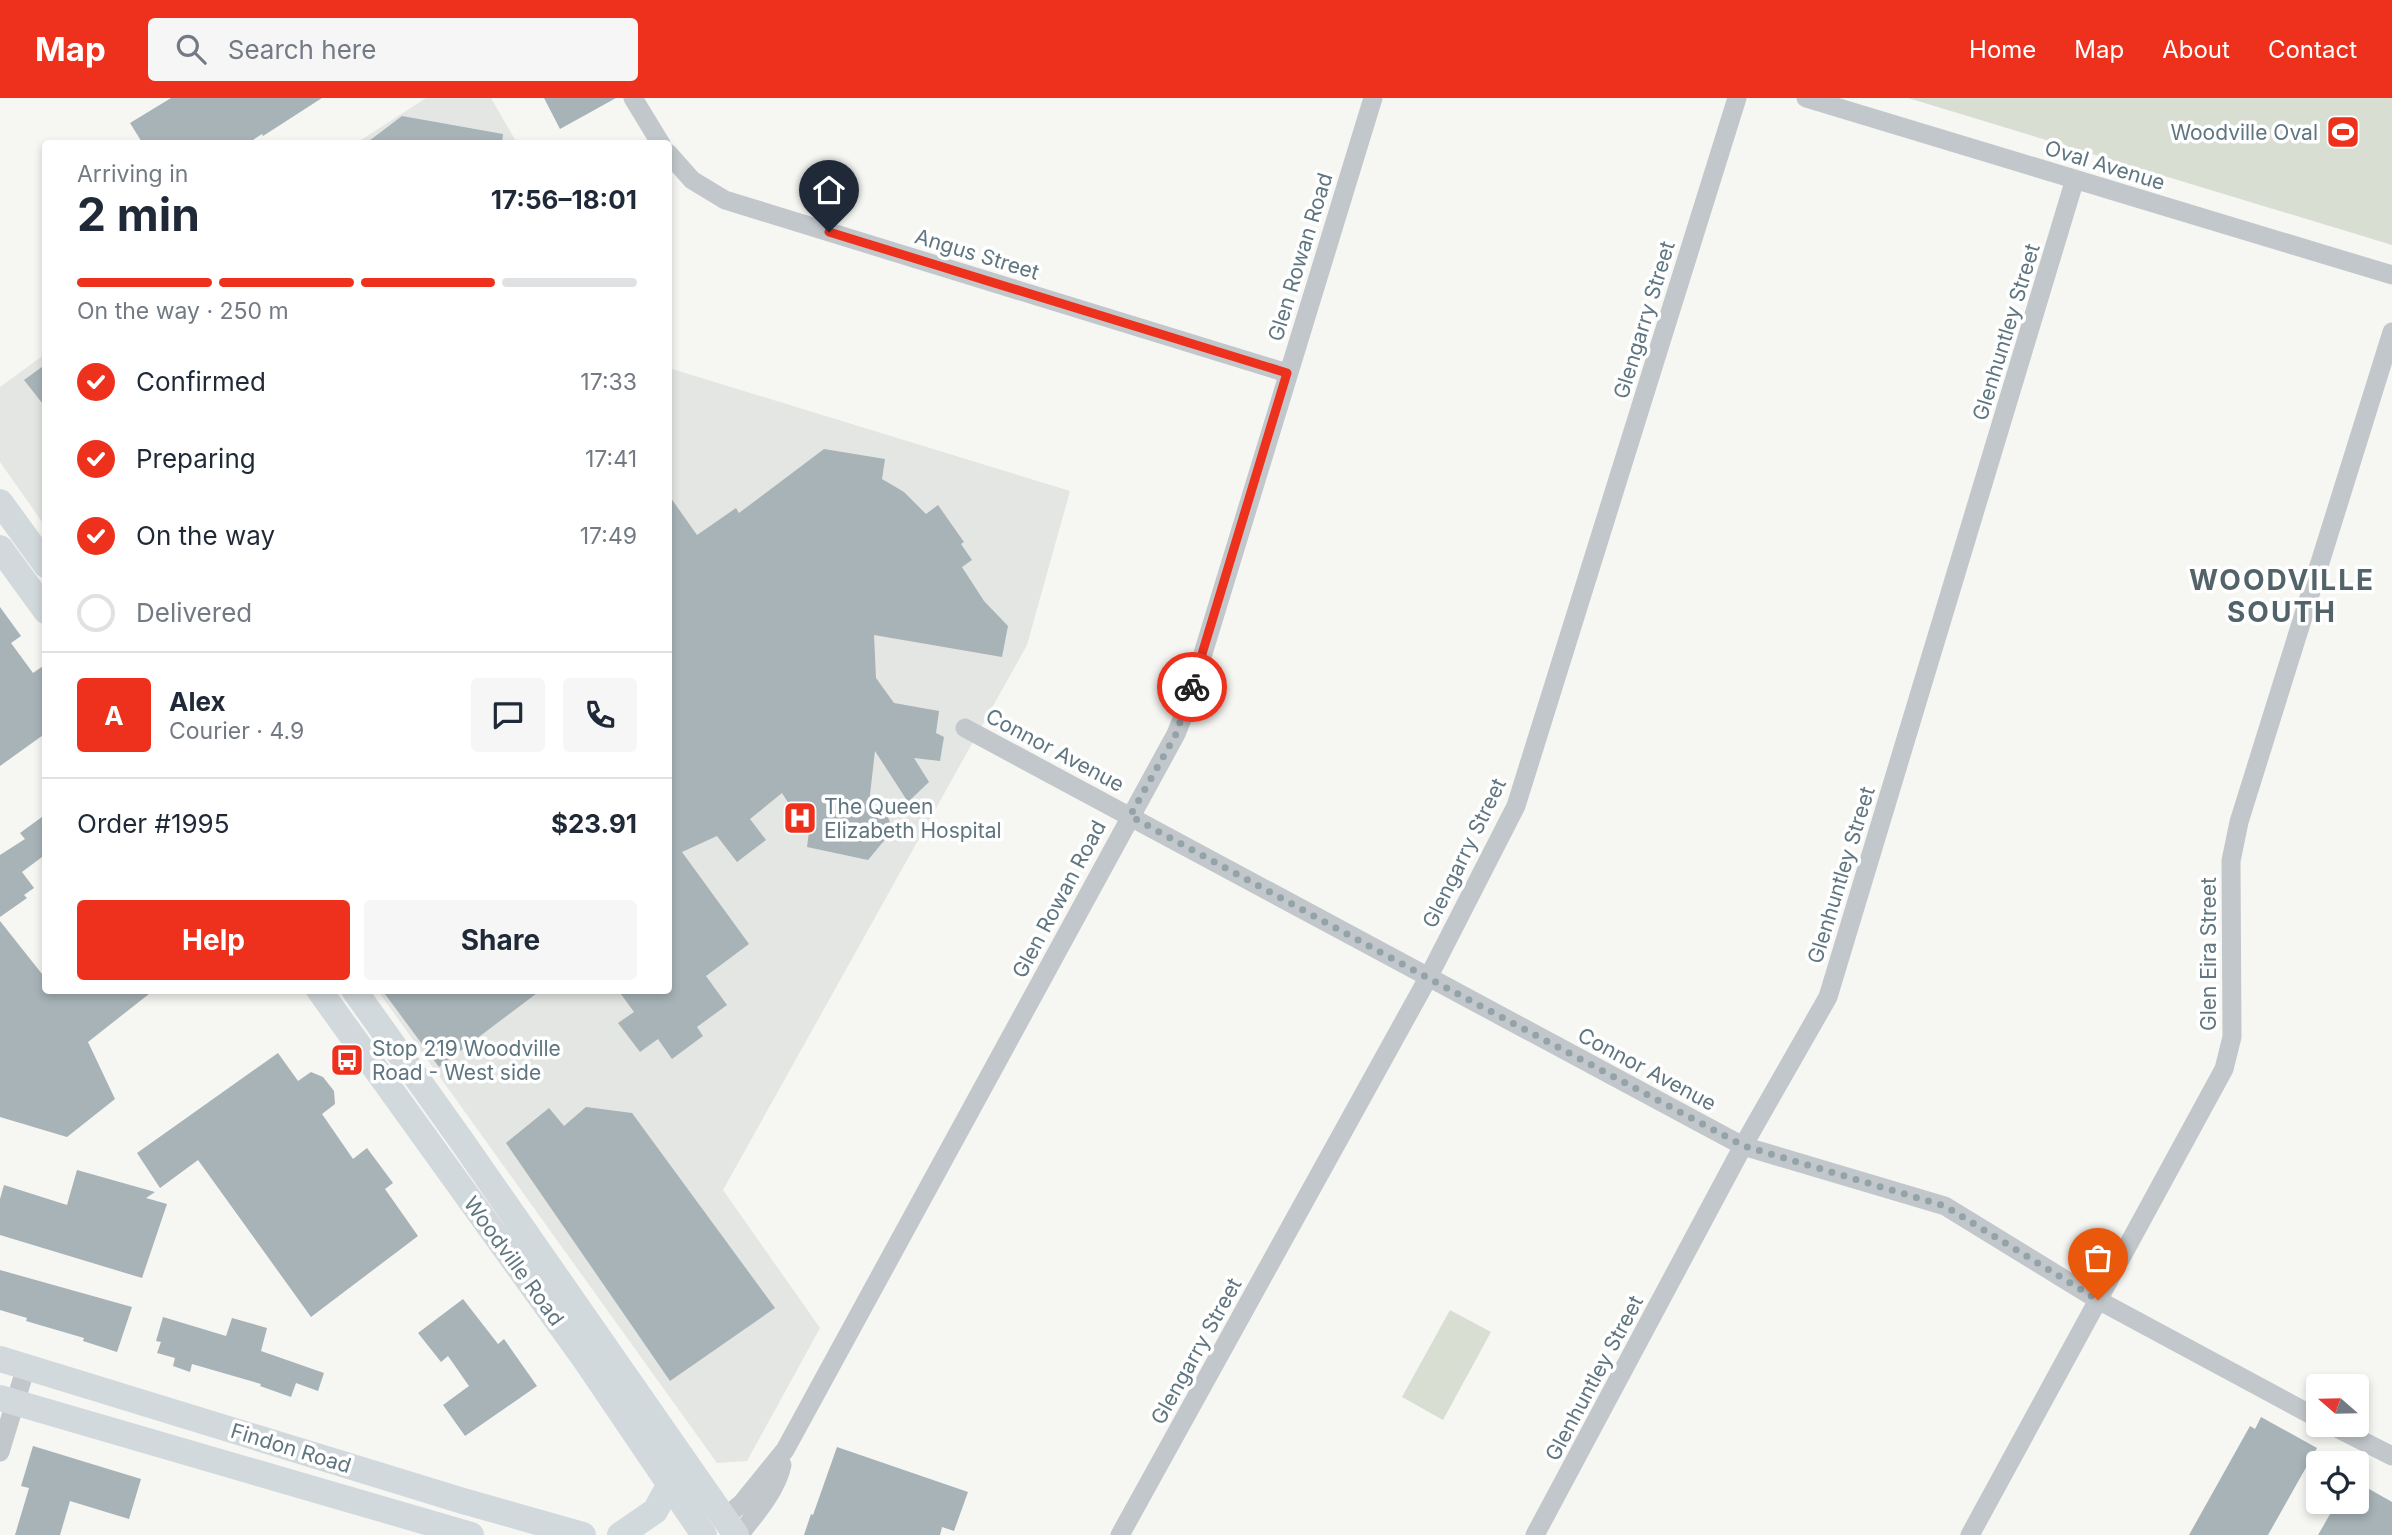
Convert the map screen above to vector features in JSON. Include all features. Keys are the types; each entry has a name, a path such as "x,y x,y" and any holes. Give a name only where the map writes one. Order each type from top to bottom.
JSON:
{"main road":[{"path":"0,502 42,560"},
{"path":"0,548 42,606"},
{"name":"Woodville Road","path":"322,994 586,1361 670,1484 694,1532"},
{"name":"Woodville Road","path":"357,994 733,1529"},
{"name":"Findon Road","path":"0,1359 463,1501 583,1535"},
{"name":"Findon Road","path":"8,1400 460,1533"},
{"path":"620,1535 655,1511 670,1484"},
{"path":"694,1532 733,1529"}],"street":[{"path":"633,98 659,140"},
{"name":"Glen Rowan Road","path":"733,1529 742,1503 785,1450 1176,734 1186,709 1373,98"},
{"name":"Glengarry Street","path":"1120,1535 1428,978 1516,806 1737,98"},
{"name":"Oval Avenue","path":"1805,98 2392,275"},
{"name":"Angus Street","path":"672,158 692,180 725,200 1287,373"},
{"name":"Glenhuntley Street","path":"1535,1535 1744,1146 1828,997 2075,180"},
{"name":"Glen Eira Street","path":"1970,1535 2224,1069 2232,1037 2231,861 2239,822 2392,332"},
{"name":"Connor Avenue","path":"965,728 1744,1146 1945,1206 2098,1300 2306,1412"},
{"path":"0,1452 8,1400 26,1367"},
{"path":"2355,1437 2392,1456"},
{"path":"460,1533 463,1501"}],"shaded area":[{"path":"426,98 491,98 515,140 361,140"},
{"path":"1908,98 2392,98 2392,245"},
{"path":"42,356 42,522 0,462 0,387"},
{"name":"The Queen Elizabeth Hospital","path":"672,369 1070,491 1027,645 723,1190 820,1328 747,1461 717,1463 380,994 672,994"},
{"path":"1450,1310 1491,1332 1443,1420 1402,1397"}],"building":[{"path":"171,98 322,98 253,140 141,140 130,123"},
{"path":"544,98 616,98 560,129"},
{"path":"402,116 503,134 502,140 370,140"},
{"path":"42,367 42,403 24,380"},
{"path":"824,449 885,459 882,479 904,492 926,514 938,505 964,542 961,544 972,560 962,567 984,601 1008,626 1002,657 874,635 876,678 894,703 939,711 936,733 944,737 940,761 914,758 929,782 908,802 875,751 868,812 888,817 893,830 868,860 807,847 811,816 803,804 789,804 782,793 750,819 766,840 737,862 717,836 682,852 749,944 706,976 727,1005 697,1027 703,1036 672,1059 658,1039 640,1052 618,1023 634,1012 621,994 672,994 672,500 697,535 736,508 739,513"},
{"path":"0,607 21,636 11,643 33,673 42,667 42,736 0,766"},
{"path":"42,817 42,857 22,872 34,888 24,895 27,898 0,917 0,855 25,839 20,833"},
{"path":"0,921 42,974 42,994 149,994 88,1042 115,1099 67,1137 0,1117"},
{"path":"385,994 536,994 439,1067"},
{"path":"278,1053 298,1081 311,1072 323,1077 334,1091 335,1104 322,1114 353,1159 367,1148 393,1183 385,1189 418,1236 311,1317 198,1160 160,1188 137,1153"},
{"path":"586,1107 632,1113 775,1308 670,1381 506,1143 549,1108 564,1126"},
{"path":"77,1170 155,1192 146,1198 167,1204 142,1278 0,1235 0,1199 4,1185 67,1205"},
{"path":"0,1270 132,1307 117,1352 0,1310"},
{"path":"463,1299 498,1344 504,1339 537,1386 465,1436 443,1405 469,1386 448,1356 441,1362 418,1333"},
{"path":"163,1317 226,1336 232,1318 267,1328 261,1351 324,1373 318,1391 296,1383 291,1397 260,1386 261,1384 192,1364 190,1372 173,1366 175,1358 157,1353 161,1342 156,1341"},
{"path":"2261,1417 2317,1448 2315,1451 2306,1451 2306,1468 2268,1535 2189,1535 2250,1426 2255,1429"},
{"path":"33,1446 141,1479 129,1519 70,1501 60,1535 15,1535 29,1488 21,1486"},
{"path":"837,1447 968,1492 954,1531 942,1527 940,1535 804,1535"},
{"path":"2369,1489 2392,1502 2392,1535 2318,1535 2330,1514 2369,1514"}],"way so far":[{"path":"1192,687 1176,734 1130,816 1744,1146 1945,1206 2098,1300"}],"place":[{"name":"Woodville Oval","path":"2343,132"},
{"name":"The Queen Elizabeth Hospital","path":"800,818"},
{"name":"Stop 219 Woodville Road - West side","path":"347,1060"}],"district":[{"name":"WOODVILLE SOUTH","path":"2282,596"}],"route":[{"path":"829,232 1287,373 1192,687"}]}
